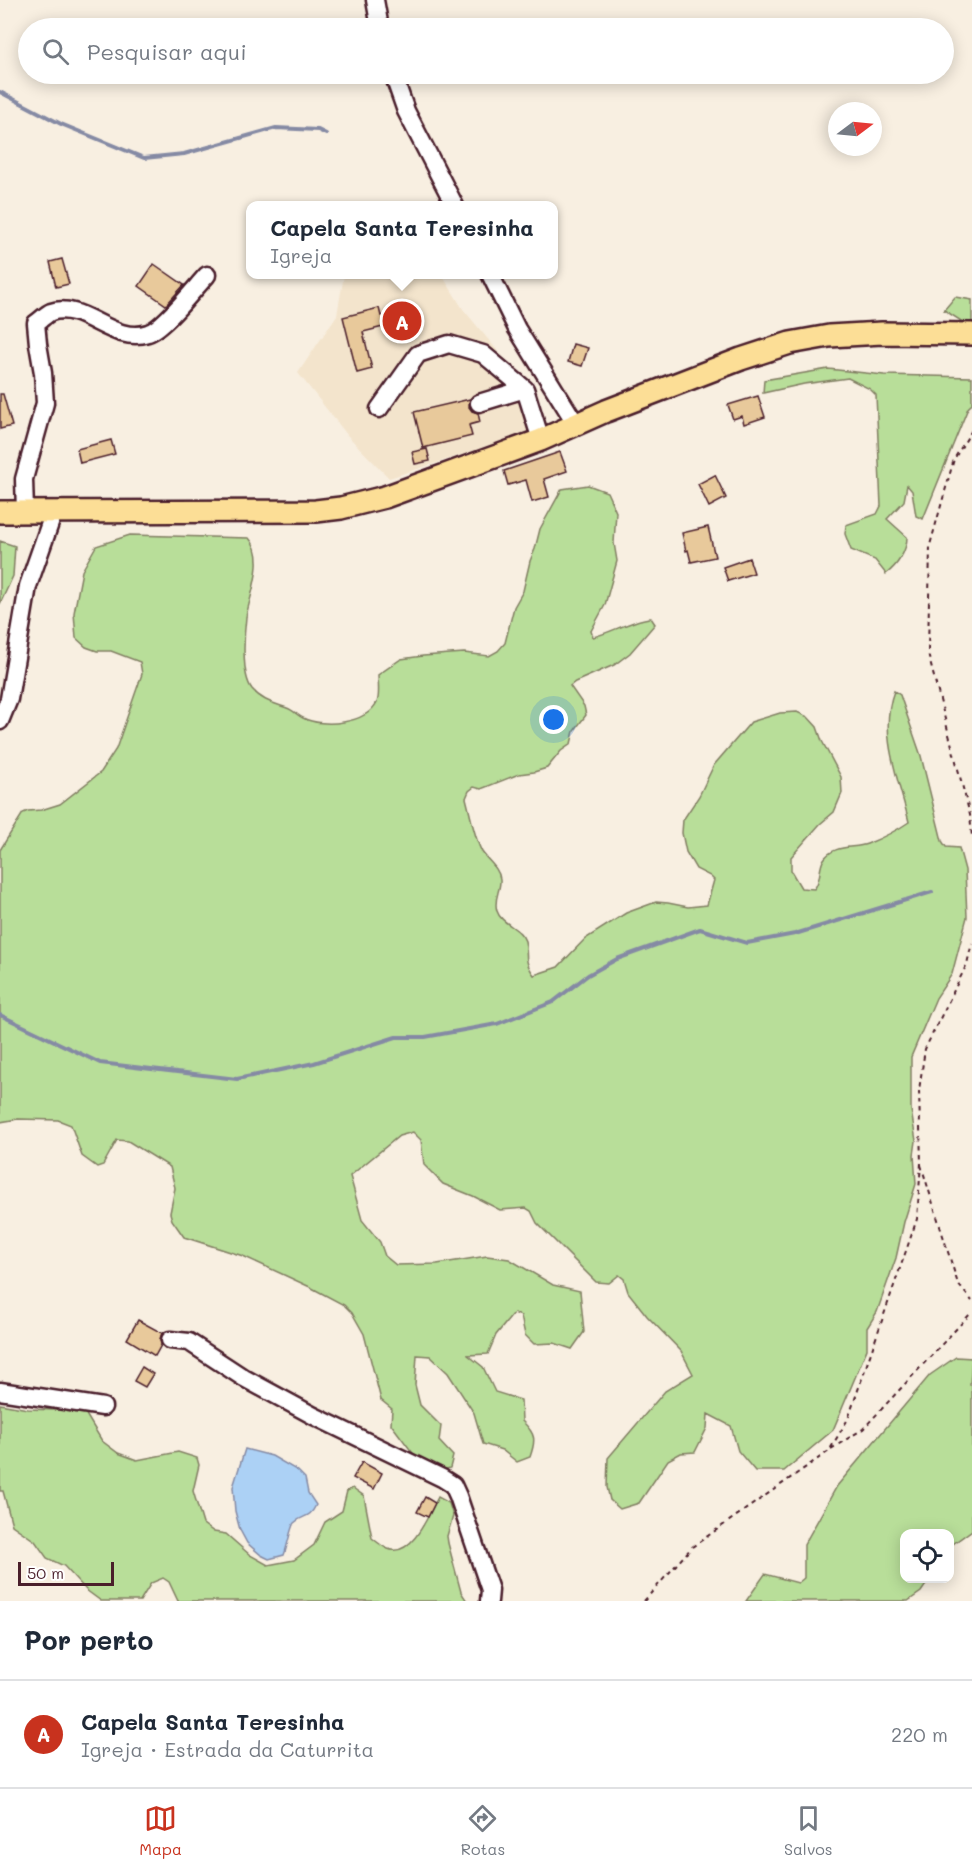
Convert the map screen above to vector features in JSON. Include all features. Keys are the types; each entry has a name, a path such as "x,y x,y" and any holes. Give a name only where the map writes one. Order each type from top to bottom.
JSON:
{"main road":[{"path":"0,512 305,511 341,508 385,497 541,440 741,359 790,343 829,336 882,333 972,334"}],"street":[{"path":"375,0 378,18"},
{"path":"397,84 406,111 451,201"},
{"path":"25,512 24,479 45,403 36,323 50,312 67,310 125,335 148,333 165,321 207,275"},
{"path":"492,279 517,329 576,424"},
{"path":"380,409 418,354 448,344 483,354 525,389 541,440"},
{"path":"479,403 525,389"},
{"path":"0,721 9,699 28,586 54,512"},
{"path":"170,1340 189,1342 244,1378 314,1416 453,1485 490,1590 489,1601"},
{"path":"0,1391 103,1407"}],"path":[{"path":"972,430 954,459 930,545 928,654 970,815 972,837"},
{"path":"829,1451 848,1419 917,1220 921,1163 919,1090 925,1049 967,964 972,943"},
{"path":"921,1163 958,1284 972,1301"},
{"path":"644,1601 692,1547 863,1429 972,1312"}],"shaded area":[{"path":"343,279 444,279 463,309 529,387 540,430 389,478 348,436 298,373 337,315"}],"green space":[{"path":"955,297 972,300 972,328 944,310"},
{"path":"828,369 884,375 972,377 972,404 968,408 923,519 916,516 912,491 907,485 904,501 887,519 907,537 901,558 886,574 875,560 851,550 845,534 846,525 877,514 881,506 876,395 870,389 848,378 763,393 764,380"},
{"path":"588,485 607,492 616,512 614,543 617,561 605,605 591,631 593,637 646,618 651,618 655,624 630,653 614,665 570,686 584,706 586,715 574,731 571,744 561,751 547,768 519,774 481,789 474,787 466,798 479,847 499,875 497,911 502,919 523,937 527,961 534,975 558,967 585,939 626,913 656,902 688,907 707,905 714,880 696,869 686,852 682,833 683,820 699,796 714,765 751,722 780,713 797,712 808,717 817,727 841,777 842,793 834,812 820,824 791,857 791,871 801,888 814,889 822,863 828,854 844,848 867,844 909,822 889,740 888,724 894,691 900,695 921,756 942,841 946,847 959,848 965,870 967,917 952,974 936,998 911,1057 911,1110 916,1141 914,1155 916,1184 896,1258 877,1312 867,1328 867,1349 833,1430 784,1471 755,1471 738,1451 731,1426 708,1414 707,1428 695,1452 681,1453 668,1460 639,1503 620,1509 610,1500 607,1487 608,1458 665,1391 693,1374 681,1351 647,1316 628,1292 624,1279 619,1275 609,1283 596,1282 537,1223 531,1211 526,1208 500,1210 443,1184 424,1165 421,1140 413,1132 399,1136 350,1176 362,1220 380,1242 385,1256 396,1265 437,1264 487,1256 509,1259 553,1285 580,1291 584,1332 572,1349 554,1343 534,1344 525,1335 521,1316 514,1313 496,1335 488,1354 468,1355 483,1367 495,1392 521,1400 522,1421 530,1430 534,1442 530,1457 517,1462 502,1450 483,1444 474,1413 448,1373 430,1356 417,1355 415,1385 420,1405 441,1426 439,1441 453,1456 450,1468 440,1471 415,1456 391,1424 392,1409 381,1400 364,1334 352,1313 344,1305 310,1287 243,1256 184,1237 170,1213 175,1188 170,1167 128,1141 117,1140 103,1165 97,1167 82,1156 71,1125 58,1120 18,1119 0,1122 0,850 23,813 60,804 101,772 116,749 142,674 140,662 111,651 97,651 86,647 76,638 74,613 82,571 96,546 130,535 249,538 257,555 256,576 246,617 244,654 246,674 252,689 264,699 311,721 343,722 364,715 371,709 378,699 378,675 401,659 464,653 489,656 498,651 505,643 514,607 523,591 540,529 562,489"},
{"path":"0,541 15,546 13,576 0,604"},
{"path":"956,1357 972,1358 970,1385 972,1385 972,1530 954,1543 954,1529 900,1529 900,1583 927,1583 921,1592 908,1601 746,1601 765,1574 798,1583 804,1578 804,1545 837,1486 930,1375"},
{"path":"0,1404 28,1409 84,1411 102,1441 118,1453 137,1460 178,1452 197,1458 199,1465 193,1491 203,1524 214,1532 226,1534 250,1555 268,1565 294,1560 314,1545 325,1522 342,1511 347,1491 353,1488 364,1496 372,1538 388,1549 397,1550 405,1547 419,1533 438,1497 449,1503 453,1516 447,1536 448,1543 461,1592 467,1601 178,1601 169,1582 163,1578 151,1583 140,1601 101,1601 86,1590 64,1566 47,1558 35,1541 12,1525 3,1491 0,1491"}],"water":[{"path":"245,1449 272,1456 298,1471 305,1478 308,1493 316,1505 311,1513 294,1523 284,1555 269,1559 261,1555 247,1543 240,1530 235,1511 233,1487"}],"building":[{"path":"62,259 69,284 56,287 50,262"},
{"path":"154,264 184,285 166,305 139,286"},
{"path":"379,308 381,316 415,308 420,327 389,335 387,326 363,332 372,369 357,373 343,317"},
{"path":"573,344 588,348 582,366 568,362"},
{"path":"0,394 3,394 12,426 0,429"},
{"path":"758,396 765,417 744,424 742,416 733,419 728,405"},
{"path":"470,399 469,407 478,413 480,422 469,425 472,436 423,448 414,412"},
{"path":"111,440 115,454 80,463 77,449"},
{"path":"427,449 430,461 415,464 412,452"},
{"path":"560,452 567,471 544,479 549,497 532,502 526,480 508,485 504,471"},
{"path":"715,475 726,498 709,507 698,484"},
{"path":"708,527 715,557 691,562 682,533"},
{"path":"749,558 754,573 728,581 723,567"},
{"path":"138,1320 162,1333 161,1345 155,1356 127,1339"},
{"path":"142,1367 153,1374 145,1387 134,1381"},
{"path":"362,1462 382,1473 374,1489 353,1478"},
{"path":"425,1497 435,1503 428,1517 417,1512"}],"waterway":[{"path":"0,92 61,124 144,158 184,154 276,128 318,130 326,134"},
{"path":"0,1015 100,1063 237,1079 314,1063 396,1037 425,1037 497,1024 553,1002 588,975 617,959 700,929 747,943 795,934 932,892"}],"place":[{"name":"Capela Santa Teresinha","path":"402,321"}]}
